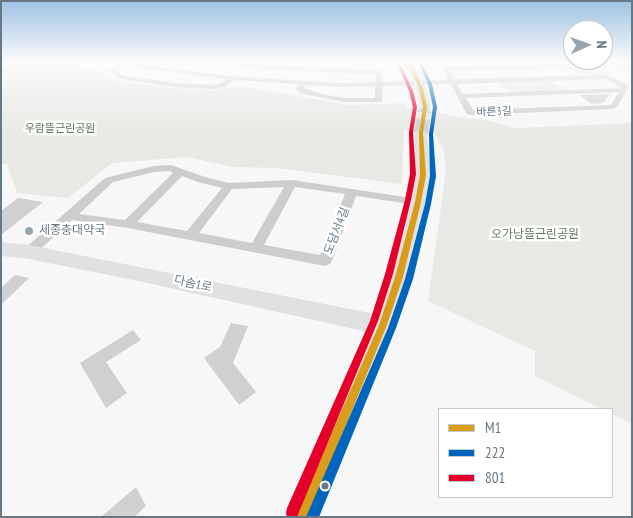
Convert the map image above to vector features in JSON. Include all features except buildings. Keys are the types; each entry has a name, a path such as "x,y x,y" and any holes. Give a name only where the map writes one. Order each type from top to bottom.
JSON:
{"street":[{"path":"301,86 300,89 303,92 337,99 380,100 380,86"},
{"path":"420,86 424,107"},
{"name":"바른3길","path":"456,86 470,112 614,108 624,90"},
{"path":"461,96 624,90 625,86"},
{"path":"301,517 383,325 399,277 423,175 421,133"},
{"name":"도담서4길","path":"28,252 109,180 154,169 172,168 202,180 229,186 292,183 418,202"},
{"path":"128,224 181,171"},
{"path":"256,247 292,183"},
{"path":"191,235 229,186"},
{"name":"도담서4길","path":"70,216 128,224 325,260 352,192"},
{"name":"다솜1로","path":"1,249 28,252 134,272 383,325"}],"green space":[{"path":"1,86 158,86 209,90 243,86 348,105 405,103 405,108 432,111 463,118 481,119 516,128 632,123 632,424 613,414 613,408 600,408 535,376 535,351 428,301 446,171 444,152 435,133 404,130 402,184 277,168 233,167 187,157 112,163 68,198 17,193 7,164 1,163"},
{"path":"501,86 561,86 568,91 510,93"}],"tunnel":[{"path":"424,112 425,107"},
{"path":"421,133 424,111"}],"transit line":[{"name":"801","path":"292,513 374,321 389,274 413,174 411,132 415,107 409,86"},
{"name":"M1","path":"301,517 383,325 399,277 423,175 421,133 425,107 420,86"},
{"name":"222","path":"312,517 392,328 409,279 433,176 431,134 435,107 430,86"}],"place":[{"name":"세종충대약국","path":"29,231"}],"park label":[{"name":"우람뜰근린공원","path":"60,129"},
{"name":"오가낭뜰근린공원","path":"535,235"}]}
